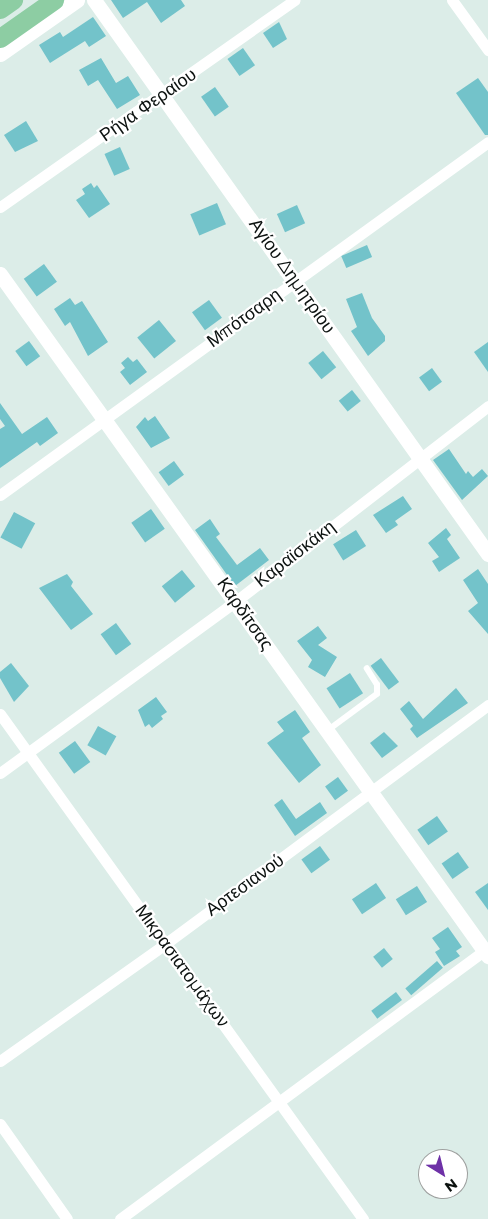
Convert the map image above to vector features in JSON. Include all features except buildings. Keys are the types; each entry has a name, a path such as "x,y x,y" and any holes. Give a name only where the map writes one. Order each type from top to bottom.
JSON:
{"main road":[{"path":"0,9 13,0"},
{"path":"0,38 54,0"}],"street":[{"path":"0,54 77,0"},
{"name":"Αγίου Δημητρίου","path":"94,0 164,95 488,554"},
{"name":"Ρήγα Φεραίου","path":"0,207 164,95 295,0"},
{"path":"452,0 488,50"},
{"name":"Μπότσαρη","path":"0,495 488,142"},
{"name":"Καρδίτσας","path":"0,274 487,952"},
{"name":"Καραϊσκάκη","path":"0,773 236,601 419,456 488,406"},
{"name":"Αρτεσιανού","path":"0,1061 165,944 488,705"},
{"name":"Μικρασιατομάχων","path":"0,714 363,1219"},
{"path":"120,1219 487,952"},
{"path":"0,1124 67,1219"}],"lane":[{"path":"327,731 377,694 378,685 367,669"}]}
